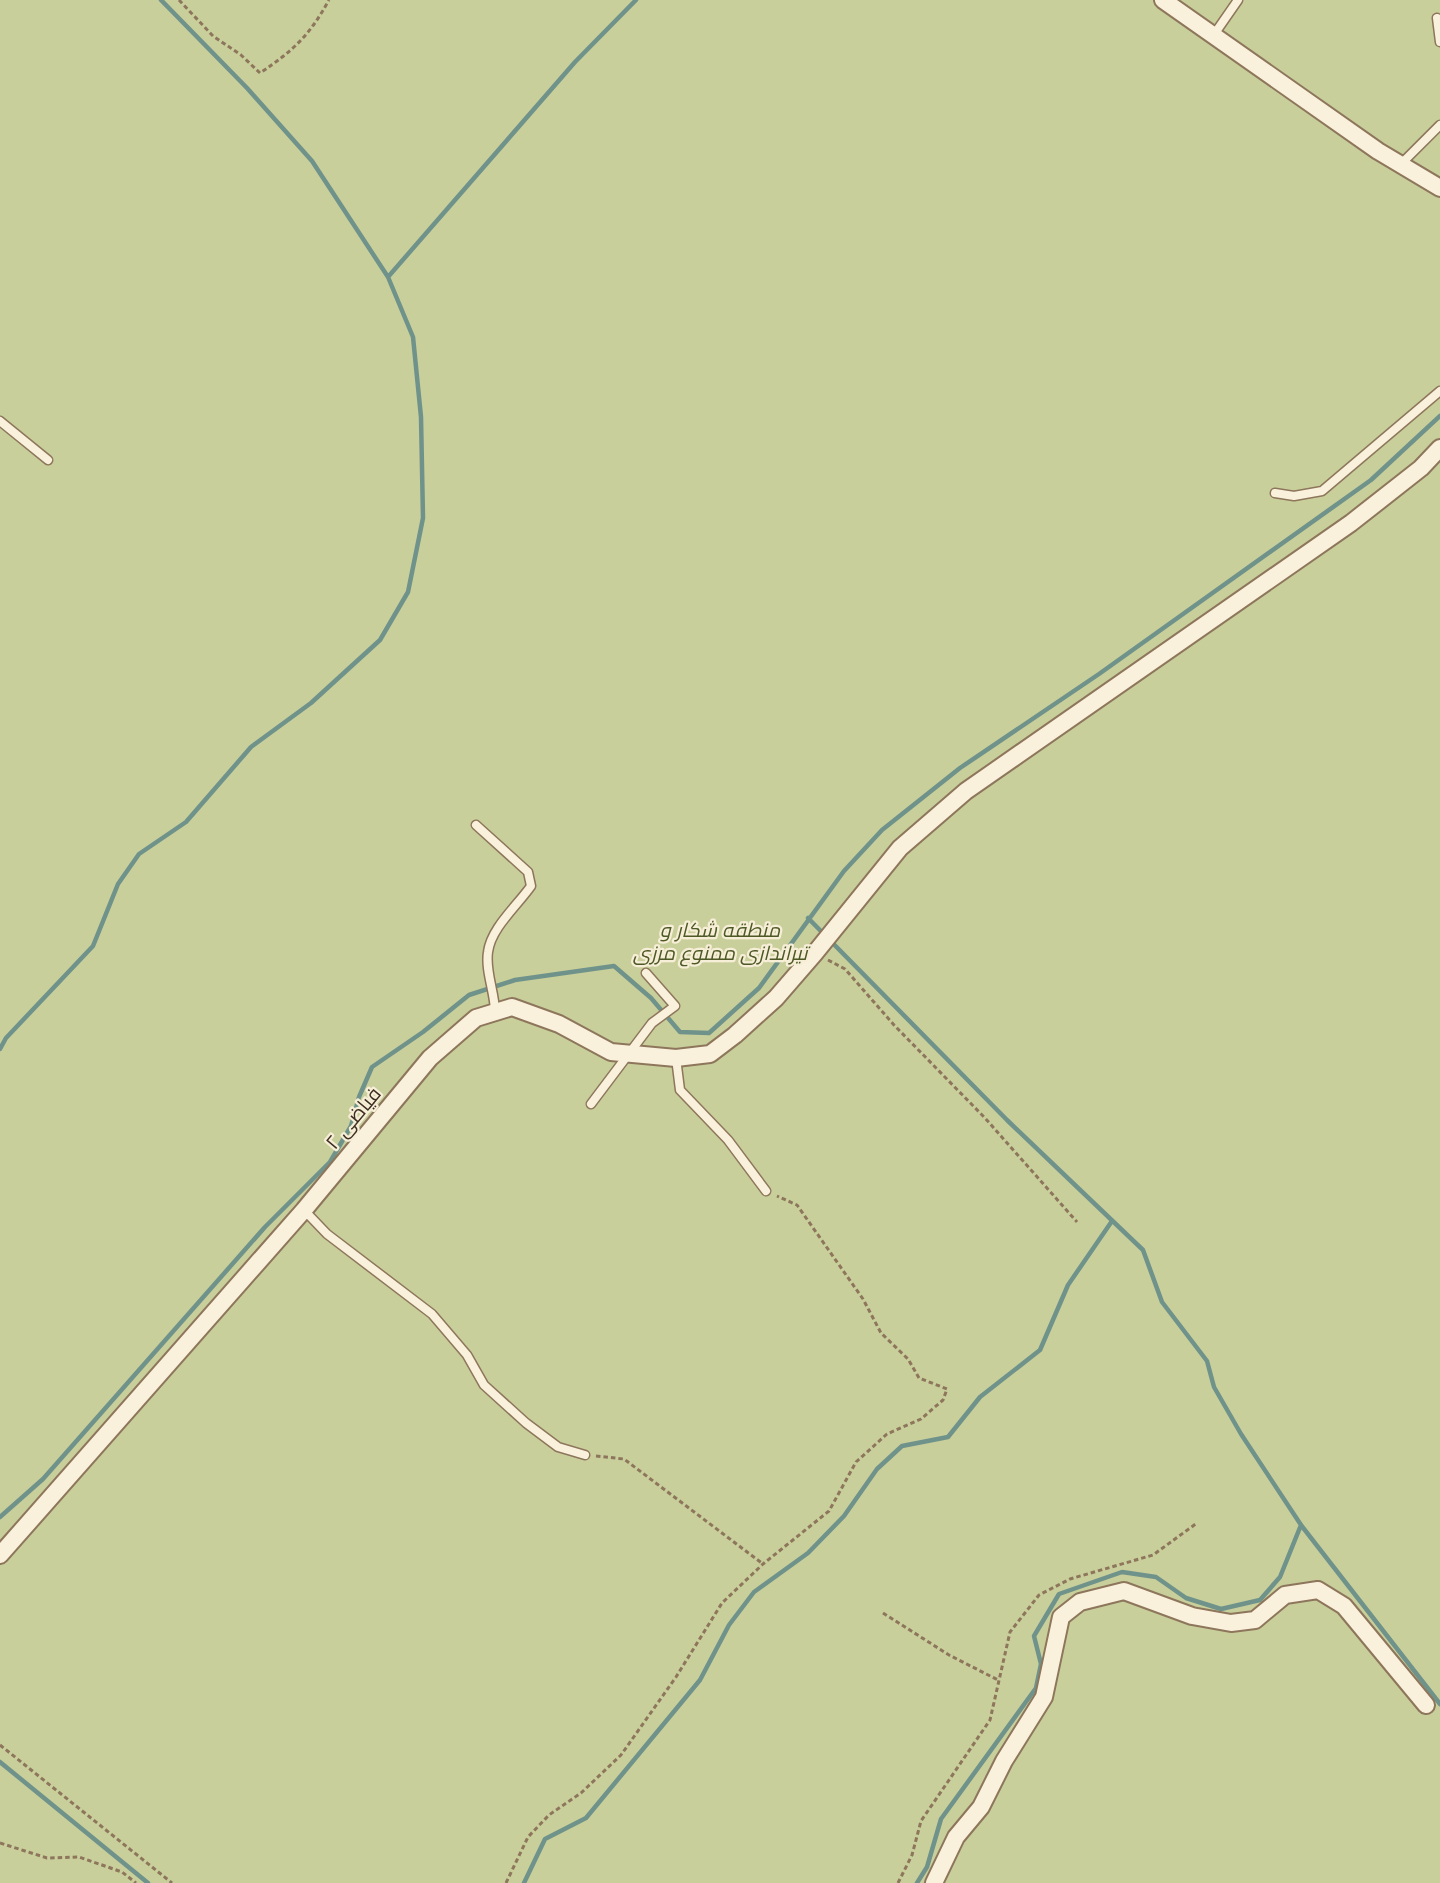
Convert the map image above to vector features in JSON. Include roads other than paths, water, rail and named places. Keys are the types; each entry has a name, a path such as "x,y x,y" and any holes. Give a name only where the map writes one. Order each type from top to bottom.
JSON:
{"street":[{"path":"1163,0 1401,164 1440,188"},
{"name":"فیاضی ۲","path":"0,1555 304,1210 430,1058 476,1018 512,1007 559,1024 611,1052 676,1058 710,1054 776,998 820,948 900,848 966,791 1351,523 1421,468 1440,448"},
{"path":"934,1883 956,1837 981,1808 1004,1761 1044,1697 1062,1617 1080,1602 1124,1591 1192,1616 1231,1623 1255,1620 1285,1595 1318,1590 1344,1606 1426,1705"}],"lane":[{"path":"1213,36 1238,0"},
{"path":"1437,18 1440,42"},
{"path":"1401,164 1440,125"},
{"path":"1275,493 1294,496 1322,491 1440,391"},
{"path":"0,421 48,460"},
{"path":"476,825 528,872 531,886 493,936 487,953 495,994 495,1012"},
{"path":"591,1104 631,1054 652,1023 675,1006 646,973"},
{"path":"676,1058 680,1090 728,1140 766,1191"},
{"path":"304,1210 327,1234 432,1314 467,1354 484,1386 526,1423 558,1447 585,1455"}],"waterway":[{"path":"0,1049 6,1038 93,946 118,884 139,854 186,822 251,747 311,703 380,640 408,592 423,518 421,417 413,337 388,277 312,161 247,88 161,0"},
{"path":"388,277 575,62 636,0"},
{"path":"0,1517 43,1479 265,1227 330,1162 351,1126 359,1097 372,1067 423,1032 469,995 515,980 614,966 651,998 680,1032 709,1033 759,988 844,871 882,830 960,768 1099,674 1371,480 1440,416"},
{"path":"808,918 1007,1120 1143,1250 1162,1302 1207,1361 1214,1387 1241,1434 1301,1525 1440,1704"},
{"path":"524,1883 545,1839 586,1818 700,1680 729,1625 754,1592 808,1553 844,1516 877,1469 902,1446 948,1437 980,1397 1040,1350 1068,1285 1112,1221"},
{"path":"917,1883 927,1867 941,1819 1036,1688 1041,1664 1034,1636 1059,1594 1122,1572 1156,1577 1186,1598 1221,1609 1260,1600 1280,1577 1301,1525"},
{"path":"0,1762 148,1883"}],"park label":[{"name":"منطقه شکار و تیراندازی ممنوع مرزی","path":"720,942"}]}
